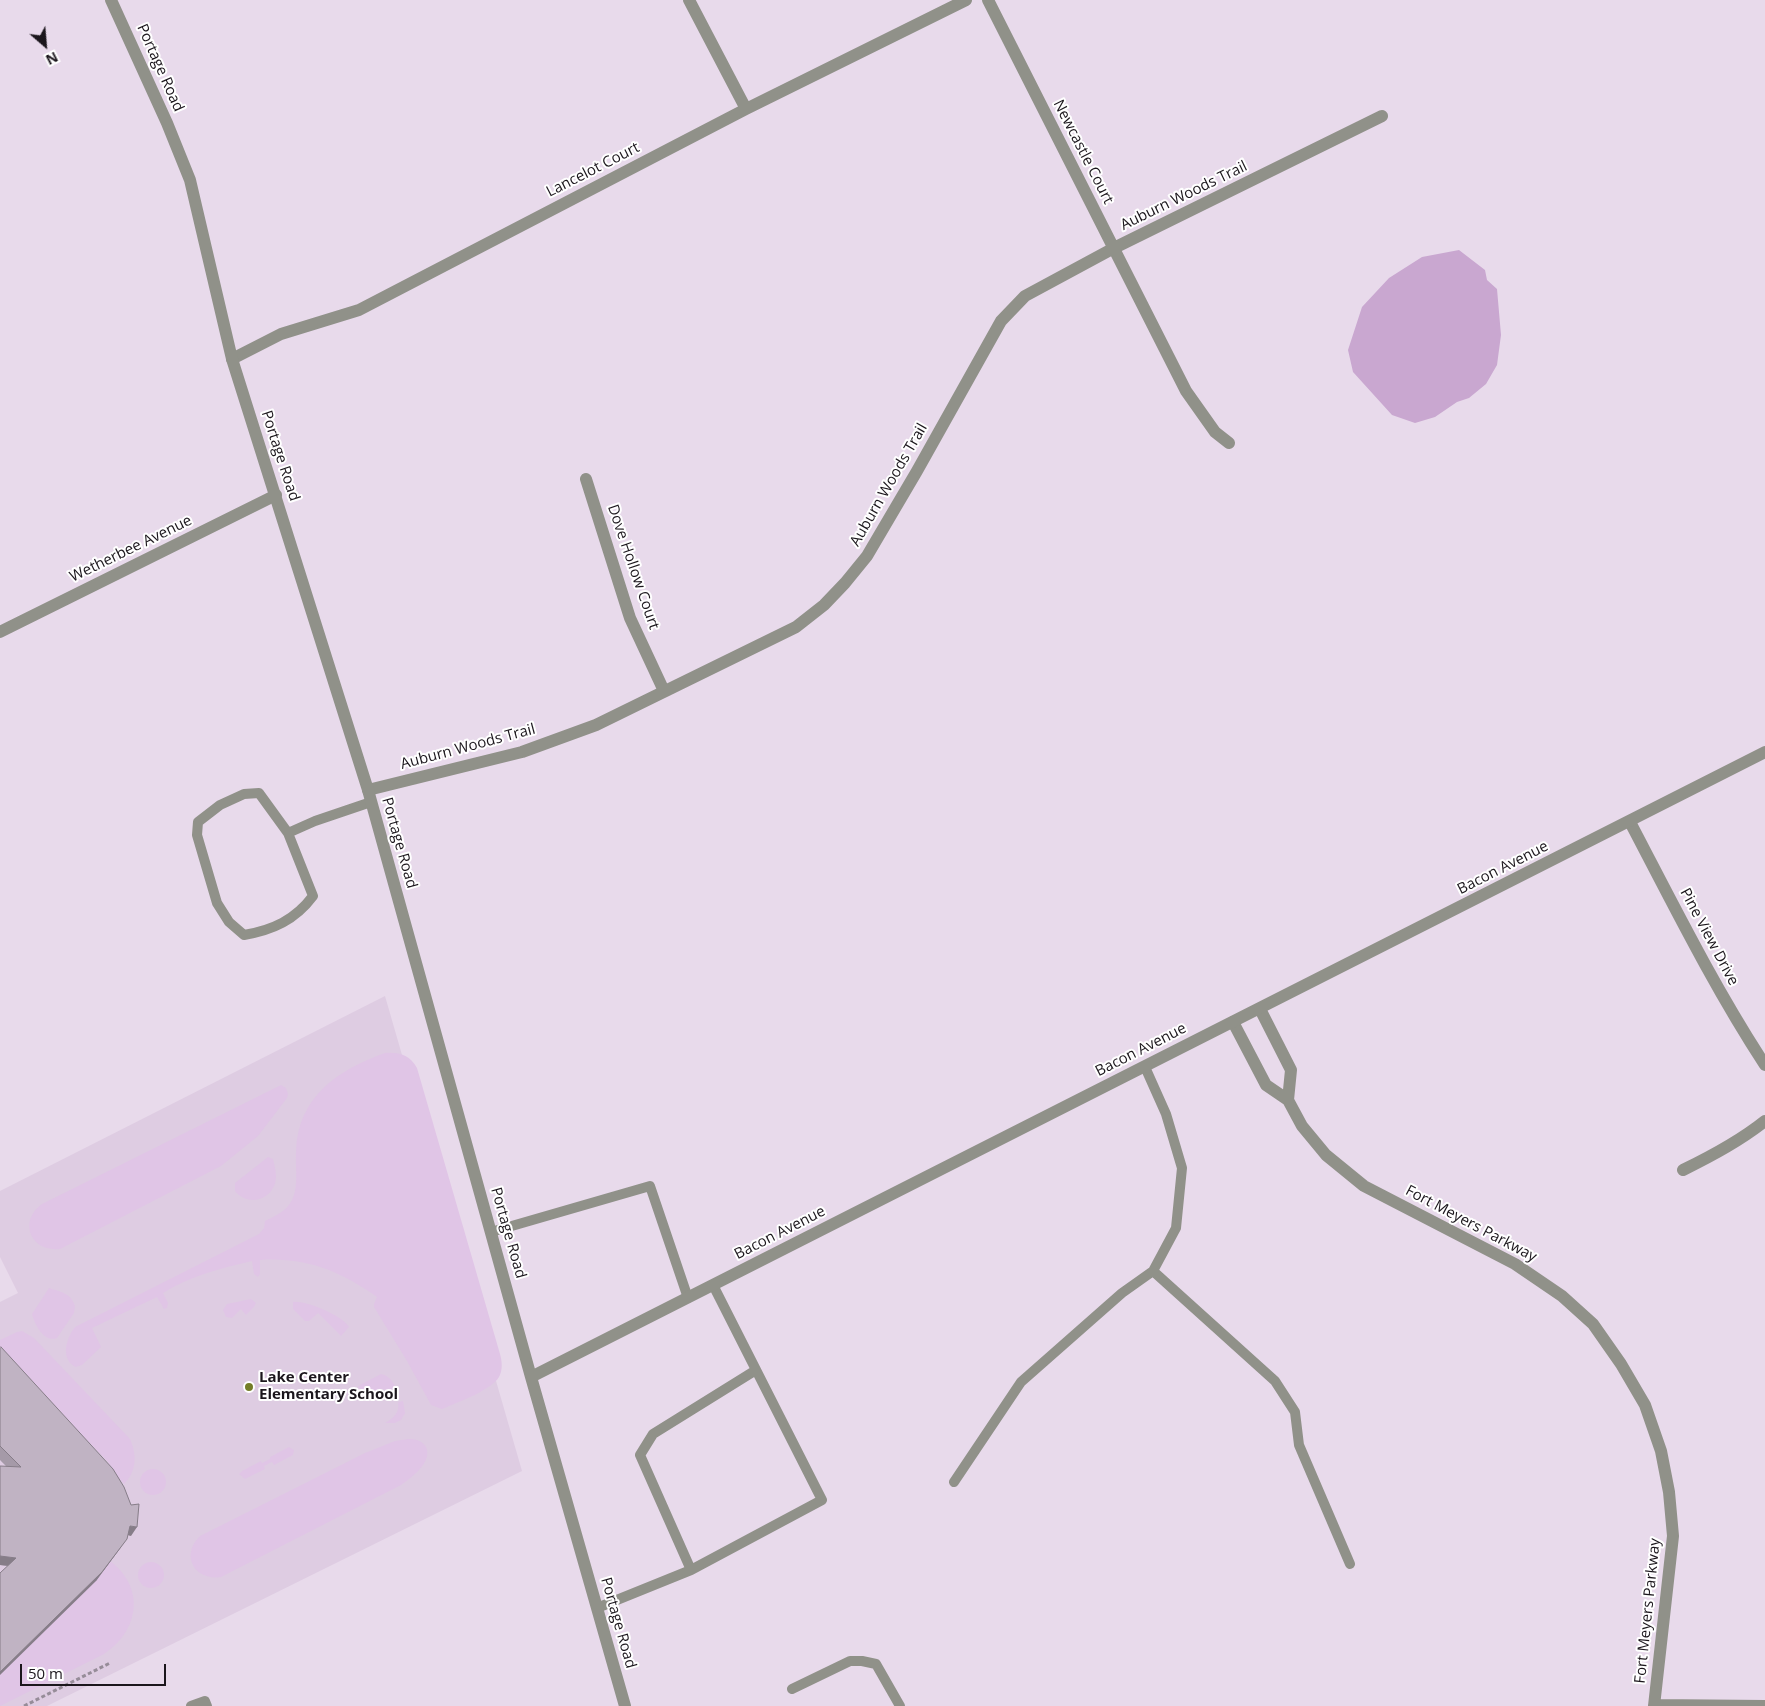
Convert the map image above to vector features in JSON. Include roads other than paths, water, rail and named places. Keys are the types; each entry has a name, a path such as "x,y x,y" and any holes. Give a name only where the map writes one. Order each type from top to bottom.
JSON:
{"street":[{"name":"Portage Road","path":"111,0 167,123 190,180 232,358 368,790 531,1377 625,1706"},
{"path":"689,0 746,109"},
{"name":"Lancelot Court","path":"232,358 281,334 359,310 746,109 966,0"},
{"name":"Newcastle Court","path":"988,0 1186,391 1215,432 1230,443"},
{"name":"Auburn Woods Trail","path":"368,790 522,752 596,725 796,627 824,605 867,556 1001,321 1025,296 1114,248 1382,116"},
{"name":"Dove Hollow Court","path":"586,479 630,618 664,691"},
{"name":"Wetherbee Avenue","path":"0,632 276,496"},
{"name":"Bacon Avenue","path":"531,1377 1765,752"},
{"name":"Pine View Drive","path":"1630,822 1709,974 1735,1020 1765,1065"},
{"path":"1260,1009 1290,1070 1288,1100"},
{"name":"Fort Meyers Parkway","path":"1233,1022 1266,1085 1288,1100 1302,1126 1326,1155 1364,1186 1515,1264 1562,1296 1593,1324 1621,1364 1644,1405 1661,1451 1673,1536 1654,1705"},
{"path":"1683,1170 1721,1151 1746,1136 1765,1121"},
{"path":"1654,1705 1765,1706"}],"lane":[{"path":"259,793 288,833 313,896 302,910 280,924 259,933 244,935 229,922 217,903 197,835 198,822 220,805 244,794 259,793"},
{"path":"288,833 315,821 371,802"},
{"path":"954,1482 1021,1382 1122,1294 1153,1271 1176,1228 1182,1168 1166,1114 1144,1067"},
{"path":"491,1232 650,1186 688,1298"},
{"path":"1153,1271 1275,1380 1295,1412 1299,1444 1350,1564"},
{"path":"597,1608 691,1570 822,1500 713,1285"},
{"path":"691,1570 640,1455 653,1434 756,1370"},
{"path":"792,1689 850,1661 862,1661 876,1664 900,1706"},
{"path":"191,1706 205,1701 207,1706"}],"place":[{"name":"Lake Center Elementary School","path":"249,1387"}]}
